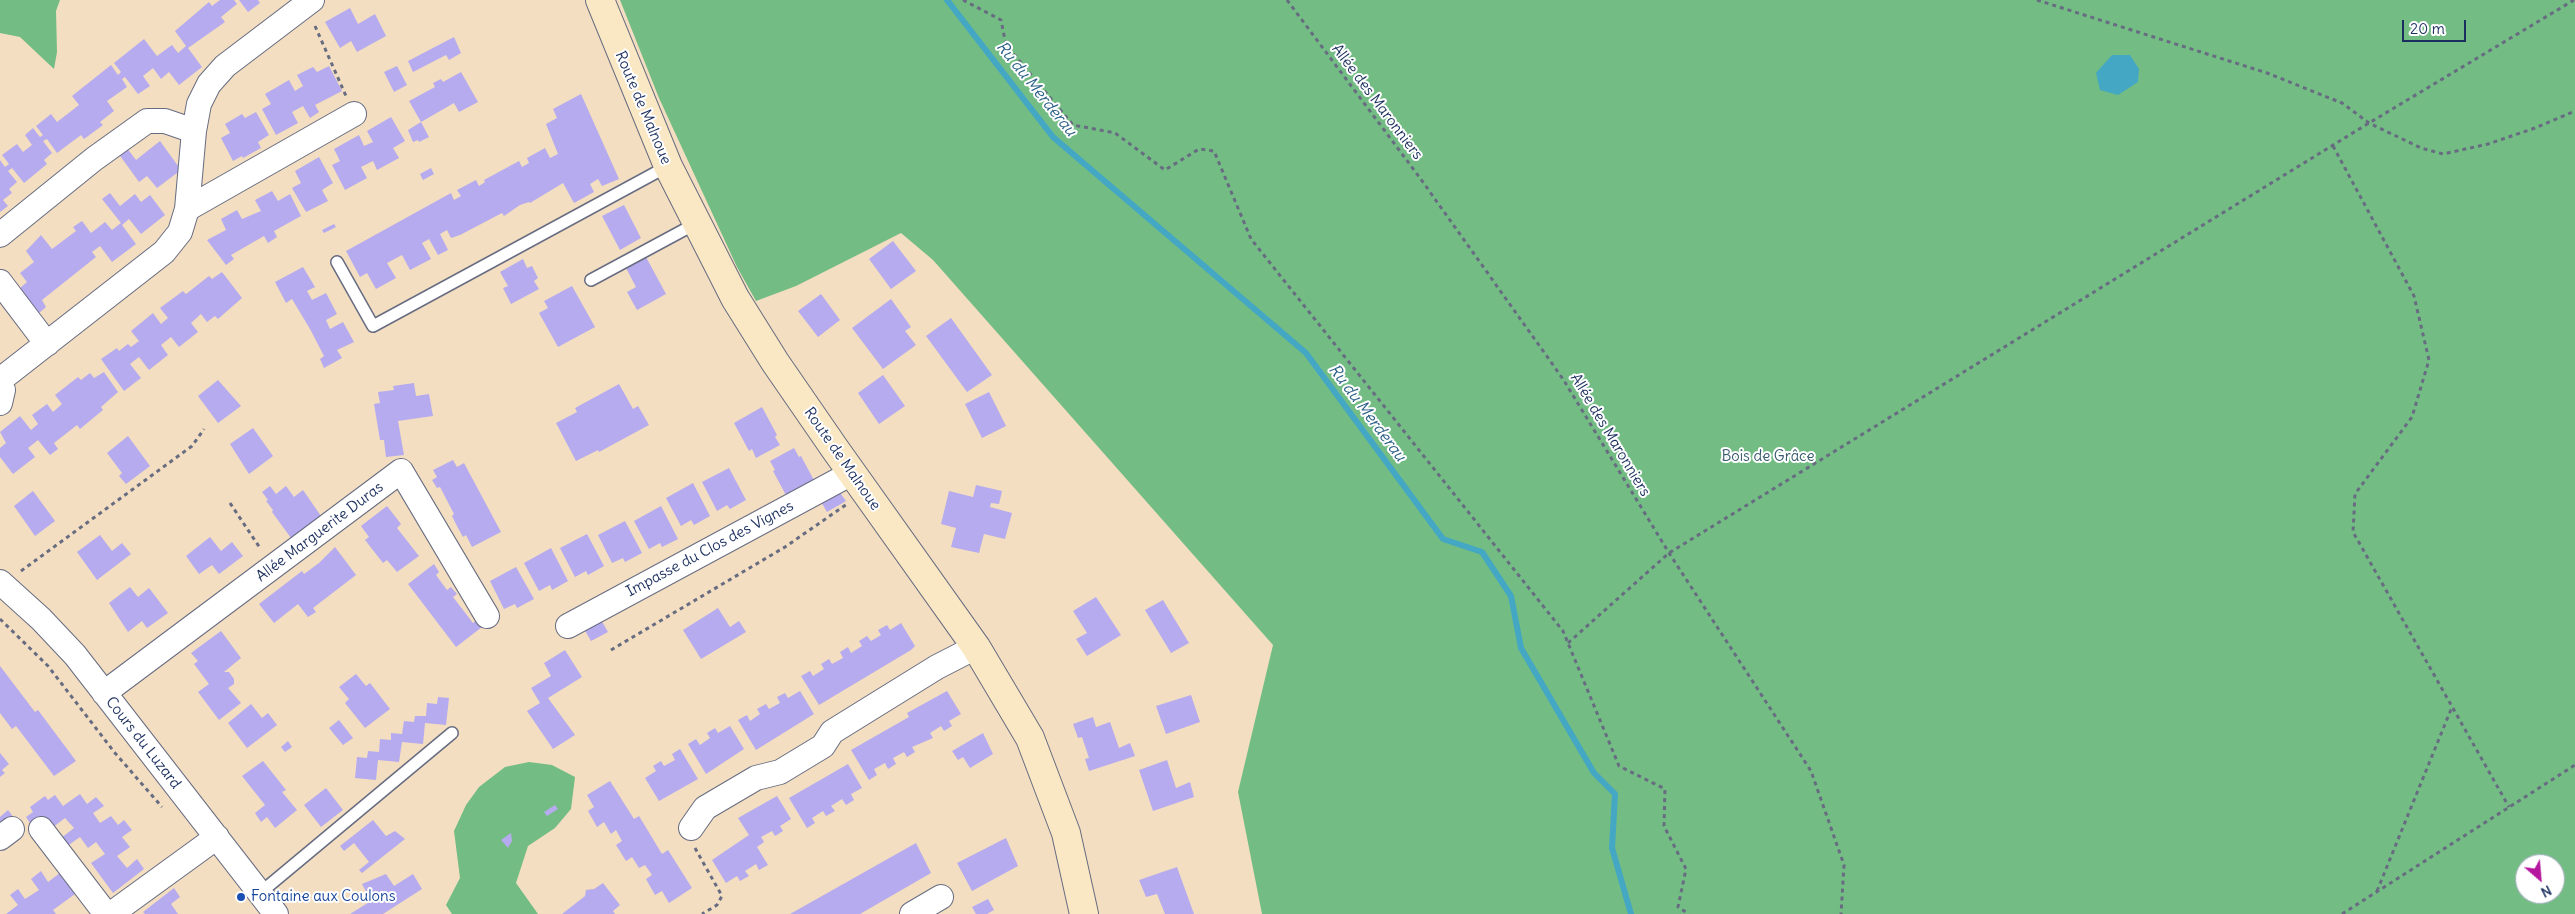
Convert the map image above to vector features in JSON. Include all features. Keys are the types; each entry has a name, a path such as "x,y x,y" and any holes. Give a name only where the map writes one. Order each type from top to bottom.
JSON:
{"main road":[{"name":"Route de Malnoue","path":"600,0 668,166 695,224 735,298 775,362 976,647 1018,716 1042,768 1066,833 1084,914"}],"street":[{"path":"0,380 164,252 180,232 187,209 194,131 199,104 209,84 225,66 309,2"},
{"path":"187,209 354,114"},
{"path":"0,235 94,160 147,121 165,121 194,131"},
{"path":"4,295 48,344"},
{"path":"0,385 3,390 0,403"},
{"name":"Allée Marguerite Duras","path":"104,693 401,472 487,616"},
{"name":"Impasse du Clos des Vignes","path":"568,626 859,482"},
{"name":"Cours du Luzard","path":"1,583 58,636 276,914"},
{"path":"691,828 705,808 756,778 780,772 814,752 823,746 832,732 936,667 976,647"},
{"path":"41,829 106,914"},
{"path":"111,914 217,837"},
{"path":"912,914 941,897"}],"lane":[{"path":"337,262 373,326 668,166"},
{"path":"591,280 695,224"},
{"path":"260,892 452,733"}],"path":[{"path":"963,0 1001,20 1006,45 1073,125 1115,134 1165,170 1199,149 1214,150 1251,239 1563,631 1619,766 1665,789 1664,826 1686,869 1678,907 1689,914"},
{"name":"Allée des Maronniers","path":"1287,0 1420,178 1563,379 1669,553 1811,771 1844,865 1841,914"},
{"path":"2037,0 2267,73 2342,103 2369,123 2421,148 2443,154 2488,144 2536,128 2575,111"},
{"path":"1568,643 1669,553 2369,123 2574,0"},
{"path":"309,2 354,114"},
{"path":"2333,146 2414,296 2430,360 2412,417 2355,494 2353,532 2509,807"},
{"path":"1,583 192,446 204,429"},
{"path":"611,650 786,547 859,482"},
{"path":"230,503 261,547 258,553"},
{"path":"0,619 48,666 115,753 164,809"},
{"path":"2377,891 2452,708"},
{"path":"2342,914 2575,765"},
{"path":"691,828 695,848 722,896 717,905 702,914"}],"green space":[{"path":"0,0 60,0 56,11 57,52 54,69 20,37 0,33"},
{"name":"Bois de Grâce","path":"620,0 2575,0 2575,914 1262,914 1238,792 1273,645 933,260 901,233 796,286 756,301 737,267 659,98"},
{"path":"529,762 552,765 575,777 571,809 555,828 528,846 516,883 538,914 452,914 446,905 460,878 454,831 466,805 479,787 505,767"}],"water":[{"path":"2112,55 2130,55 2139,69 2138,82 2118,95 2100,90 2096,73"}],"building":[{"path":"220,0 234,0 237,4 221,17 225,22 188,48 202,67 179,85 169,72 161,79 153,68 143,76 150,86 138,94 125,77 122,79 127,87 107,101 114,111 100,122 103,125 84,139 81,135 57,153 47,139 43,141 52,153 44,160 47,164 24,183 12,168 8,171 17,182 9,189 12,193 3,200 8,206 0,212 0,160 5,167 9,164 2,155 17,144 23,152 32,145 25,135 33,128 40,137 43,135 36,126 51,114 57,122 79,105 72,96 111,65 118,75 121,72 114,63 144,39 157,56 172,45 178,53 186,46 175,31 209,2 212,6"},
{"path":"239,0 258,0 260,3 248,12"},
{"path":"350,8 358,24 375,14 386,36 357,52 351,41 340,48 325,22"},
{"path":"454,37 461,53 449,60 446,55 413,72 408,61"},
{"path":"329,66 342,91 315,105 319,112 310,118 303,106 292,112 298,123 276,135 262,109 271,104 265,94 289,80 295,91 303,86 297,75 313,67 317,72"},
{"path":"397,66 407,85 394,92 384,72"},
{"path":"461,72 478,102 459,112 454,103 421,122 409,101 435,87 433,83 441,79 443,82"},
{"path":"581,94 619,179 602,186 598,179 590,184 594,192 574,203 563,183 530,203 520,205 504,216 502,213 460,235 451,238 447,230 440,234 448,250 438,255 429,239 422,243 431,259 410,270 402,255 387,263 396,278 376,289 367,273 360,277 346,251 451,193 454,200 461,196 457,190 476,180 479,186 485,182 484,180 519,161 522,167 529,163 527,158 545,148 550,158 558,154 546,124 557,118 553,109"},
{"path":"256,112 269,135 258,142 261,148 233,161 221,138 230,133 225,124 242,114 245,118"},
{"path":"391,117 405,141 393,148 399,158 377,170 373,161 361,167 367,178 345,190 332,165 340,161 334,149 359,135 364,146 373,142 367,131"},
{"path":"421,122 429,137 419,142 418,140 413,142 408,130"},
{"path":"160,141 181,170 157,188 147,176 139,182 118,153 126,147 136,160"},
{"path":"319,157 333,183 322,190 328,201 306,212 292,188 301,183 295,171"},
{"path":"431,168 434,174 423,180 420,174"},
{"path":"272,191 278,201 290,194 301,216 274,231 277,237 268,243 264,236 231,255 234,259 226,265 207,240 226,230 221,219 237,210 242,219 261,211 255,200"},
{"path":"110,193 120,206 135,194 141,202 150,195 165,215 141,234 129,219 122,225 136,244 112,262 100,246 92,252 96,257 42,300 46,307 39,313 20,288 27,282 20,273 34,262 26,251 41,235 52,249 76,231 73,227 82,221 91,233 105,222 112,230 121,223 102,199"},
{"path":"624,205 641,238 620,250 602,216"},
{"path":"334,224 336,227 324,233 322,230"},
{"path":"893,241 916,271 891,289 869,259"},
{"path":"646,257 666,294 637,310 627,292 636,287 626,268"},
{"path":"523,259 527,268 532,266 538,278 534,281 539,289 511,304 503,288 508,286 500,272"},
{"path":"303,267 315,287 307,291 312,300 326,293 337,314 326,320 330,329 343,322 354,342 337,350 342,358 324,368 320,359 324,356 310,329 292,299 286,303 275,282"},
{"path":"222,272 242,298 218,319 215,316 207,322 201,314 191,323 198,332 179,347 171,337 161,345 168,355 149,370 139,357 130,364 141,378 124,391 101,359 117,348 119,351 128,344 131,347 139,341 131,331 153,313 161,324 168,318 160,308 183,291 186,294 209,276 212,279"},
{"path":"572,286 595,327 558,347 539,313 548,308 544,301"},
{"path":"821,294 840,320 818,337 798,311"},
{"path":"891,299 911,327 905,331 916,345 883,369 852,328"},
{"path":"951,318 992,375 967,392 926,336"},
{"path":"104,372 118,392 101,407 103,410 80,429 77,425 54,443 58,449 50,455 38,440 28,448 35,457 13,474 0,457 0,448 6,443 0,432 20,416 31,430 38,424 32,415 47,404 53,412 62,404 55,395 78,377 81,380 90,373 94,378"},
{"path":"883,375 905,406 879,424 858,393"},
{"path":"218,380 241,406 218,423 198,396"},
{"path":"414,383 416,396 429,394 433,416 398,421 404,455 386,457 384,440 380,440 374,404 380,403 378,392 394,390 393,386"},
{"path":"619,384 633,409 638,406 649,425 599,452 598,450 576,461 556,423 577,412 575,408"},
{"path":"989,392 1006,426 982,438 965,404"},
{"path":"762,407 777,435 775,437 780,445 756,458 752,449 749,451 734,423"},
{"path":"253,428 273,456 249,474 230,444"},
{"path":"128,436 150,466 126,484 119,476 122,473 107,453"},
{"path":"794,448 799,457 801,456 816,484 788,499 773,471 775,470 770,461"},
{"path":"453,460 457,467 464,463 501,532 472,547 466,535 463,537 458,528 452,516 454,514 440,487 437,488 432,480 437,477 433,470"},
{"path":"729,468 746,500 730,509 727,505 717,511 702,482"},
{"path":"693,483 710,516 694,525 691,520 681,526 666,498"},
{"path":"976,485 1002,491 999,504 991,503 990,507 1012,513 1005,539 984,534 979,553 951,547 956,528 941,524 949,491 973,497"},
{"path":"270,486 276,494 286,486 294,497 303,490 321,516 291,538 272,512 273,510 266,501 268,500 262,492"},
{"path":"838,490 846,501 827,512 820,500"},
{"path":"33,491 55,521 35,536 14,506"},
{"path":"387,506 401,524 397,528 419,556 397,572 387,560 383,563 365,540 369,537 361,526"},
{"path":"661,506 678,539 662,547 660,543 649,549 634,521"},
{"path":"625,521 642,553 625,562 623,558 612,563 598,535"},
{"path":"587,534 604,566 588,575 586,571 575,577 560,548"},
{"path":"100,535 112,551 122,543 131,554 97,580 77,552"},
{"path":"210,537 221,551 232,542 243,556 219,574 212,565 199,574 186,556"},
{"path":"335,547 356,575 313,608 316,612 308,617 298,604 274,623 259,604 302,571 304,574 319,563"},
{"path":"551,548 568,581 552,590 550,585 539,591 524,563"},
{"path":"434,564 439,572 436,575 447,590 451,587 457,594 453,597 473,623 477,620 482,627 456,647 408,584"},
{"path":"516,567 534,599 517,608 515,604 504,609 490,581"},
{"path":"130,587 138,597 149,588 168,613 147,628 142,621 128,632 109,603"},
{"path":"1096,597 1121,635 1087,656 1076,639 1087,633 1073,611"},
{"path":"1163,600 1189,643 1171,653 1145,610"},
{"path":"718,608 730,627 739,621 746,632 701,659 683,630"},
{"path":"600,618 608,632 591,641 583,627"},
{"path":"901,623 915,646 911,650 819,705 801,676 810,671 813,676 824,669 821,664 829,659 832,664 843,658 840,652 848,647 851,653 862,646 859,641 867,636 871,641 881,635 878,630 887,625 890,630"},
{"path":"221,631 241,658 224,672 229,672 234,679 234,684 228,688 241,703 219,720 198,692 209,684 194,664 198,661 191,653"},
{"path":"565,650 582,677 548,698 575,735 553,749 527,711 540,703 531,688 551,676 544,663"},
{"path":"0,666 35,712 38,710 76,761 54,776 16,726 12,729 0,713"},
{"path":"356,674 366,686 370,683 390,709 365,728 345,703 349,699 339,687"},
{"path":"800,691 814,714 756,750 738,720 747,715 750,721 760,714 757,709 766,704 769,709 780,703 777,697 785,693 788,698"},
{"path":"947,691 961,714 949,721 952,726 944,731 941,726 930,733 933,738 912,747 915,752 907,757 904,752 893,758 896,764 888,769 885,763 874,769 877,775 869,780 851,750 909,717 907,713"},
{"path":"1191,695 1200,722 1166,734 1156,706"},
{"path":"438,697 449,698 446,725 425,723 423,744 402,742 399,762 378,760 376,780 355,778 357,757 367,758 368,751 379,752 380,739 391,740 391,733 402,734 404,721 414,722 415,716 426,716 427,703 437,704"},
{"path":"251,704 262,718 268,713 277,725 247,748 228,723"},
{"path":"1093,717 1096,727 1110,722 1119,748 1130,743 1135,756 1089,771 1085,759 1089,758 1082,737 1078,738 1073,724"},
{"path":"339,720 353,738 343,745 329,728"},
{"path":"730,726 744,749 706,774 688,744 696,739 700,745 710,738 707,733 715,728 718,733"},
{"path":"983,733 993,754 970,768 963,757 958,760 952,751"},
{"path":"288,741 292,747 285,752 281,747"},
{"path":"680,749 698,779 659,801 645,778 656,771 653,766 661,761 664,766 675,760 672,754"},
{"path":"0,753 9,764 2,770 5,773 0,777"},
{"path":"1167,760 1176,788 1190,782 1194,797 1153,811 1139,770"},
{"path":"263,761 286,790 282,792 297,810 275,828 267,817 261,822 255,813 265,805 242,776"},
{"path":"848,764 862,788 851,794 854,800 846,805 842,799 831,806 835,811 826,816 823,811 812,818 815,823 807,828 789,798"},
{"path":"610,781 634,819 639,816 662,854 668,850 692,888 669,903 662,891 655,895 646,879 652,875 645,865 639,868 632,857 626,861 616,845 622,841 616,830 611,834 604,822 597,827 588,811 594,807 587,795"},
{"path":"326,788 343,810 321,827 304,805"},
{"path":"80,794 87,804 96,797 104,806 93,813 100,823 111,816 118,825 124,820 132,830 122,837 130,847 117,856 127,868 137,859 144,869 113,893 91,863 105,854 96,842 88,848 80,837 66,847 60,839 74,828 65,818 52,828 34,829 26,817 33,812 30,807 45,796 48,800 55,795 63,806"},
{"path":"777,796 791,819 780,826 783,831 775,836 772,831 761,837 764,842 757,847 768,865 759,870 756,864 745,871 749,876 740,881 737,876 726,883 712,860 749,835 738,818"},
{"path":"555,805 558,809 547,816 544,812"},
{"path":"8,810 14,818 0,829 0,817"},
{"path":"373,820 386,836 395,831 405,839 362,873 359,870 369,862 354,843 344,851 340,846"},
{"path":"511,833 512,841 508,848 501,840"},
{"path":"1006,838 1018,866 972,891 957,863"},
{"path":"916,843 931,873 860,914 790,914"},
{"path":"1177,867 1194,914 1165,914 1157,894 1146,897 1139,880"},
{"path":"41,871 48,882 60,873 64,880 70,875 76,883 70,887 75,894 53,910 56,914 6,914 18,905 10,895 18,889 25,899 39,890 31,879"},
{"path":"386,874 394,886 413,874 422,889 383,914 350,914 371,901 362,884"},
{"path":"603,883 620,905 613,911 615,914 562,914 585,896 586,890 594,889"},
{"path":"174,888 180,897 171,904 178,914 145,914 143,912"},
{"path":"988,899 994,910 987,914 976,914 972,907"}],"waterway":[{"name":"Ru du Merderau","path":"947,0 1053,137 1306,353 1443,539 1482,552 1511,596 1521,648 1594,773 1615,794 1612,848 1631,914"}],"place":[{"name":"Fontaine aux Coulons","path":"241,897"}]}
